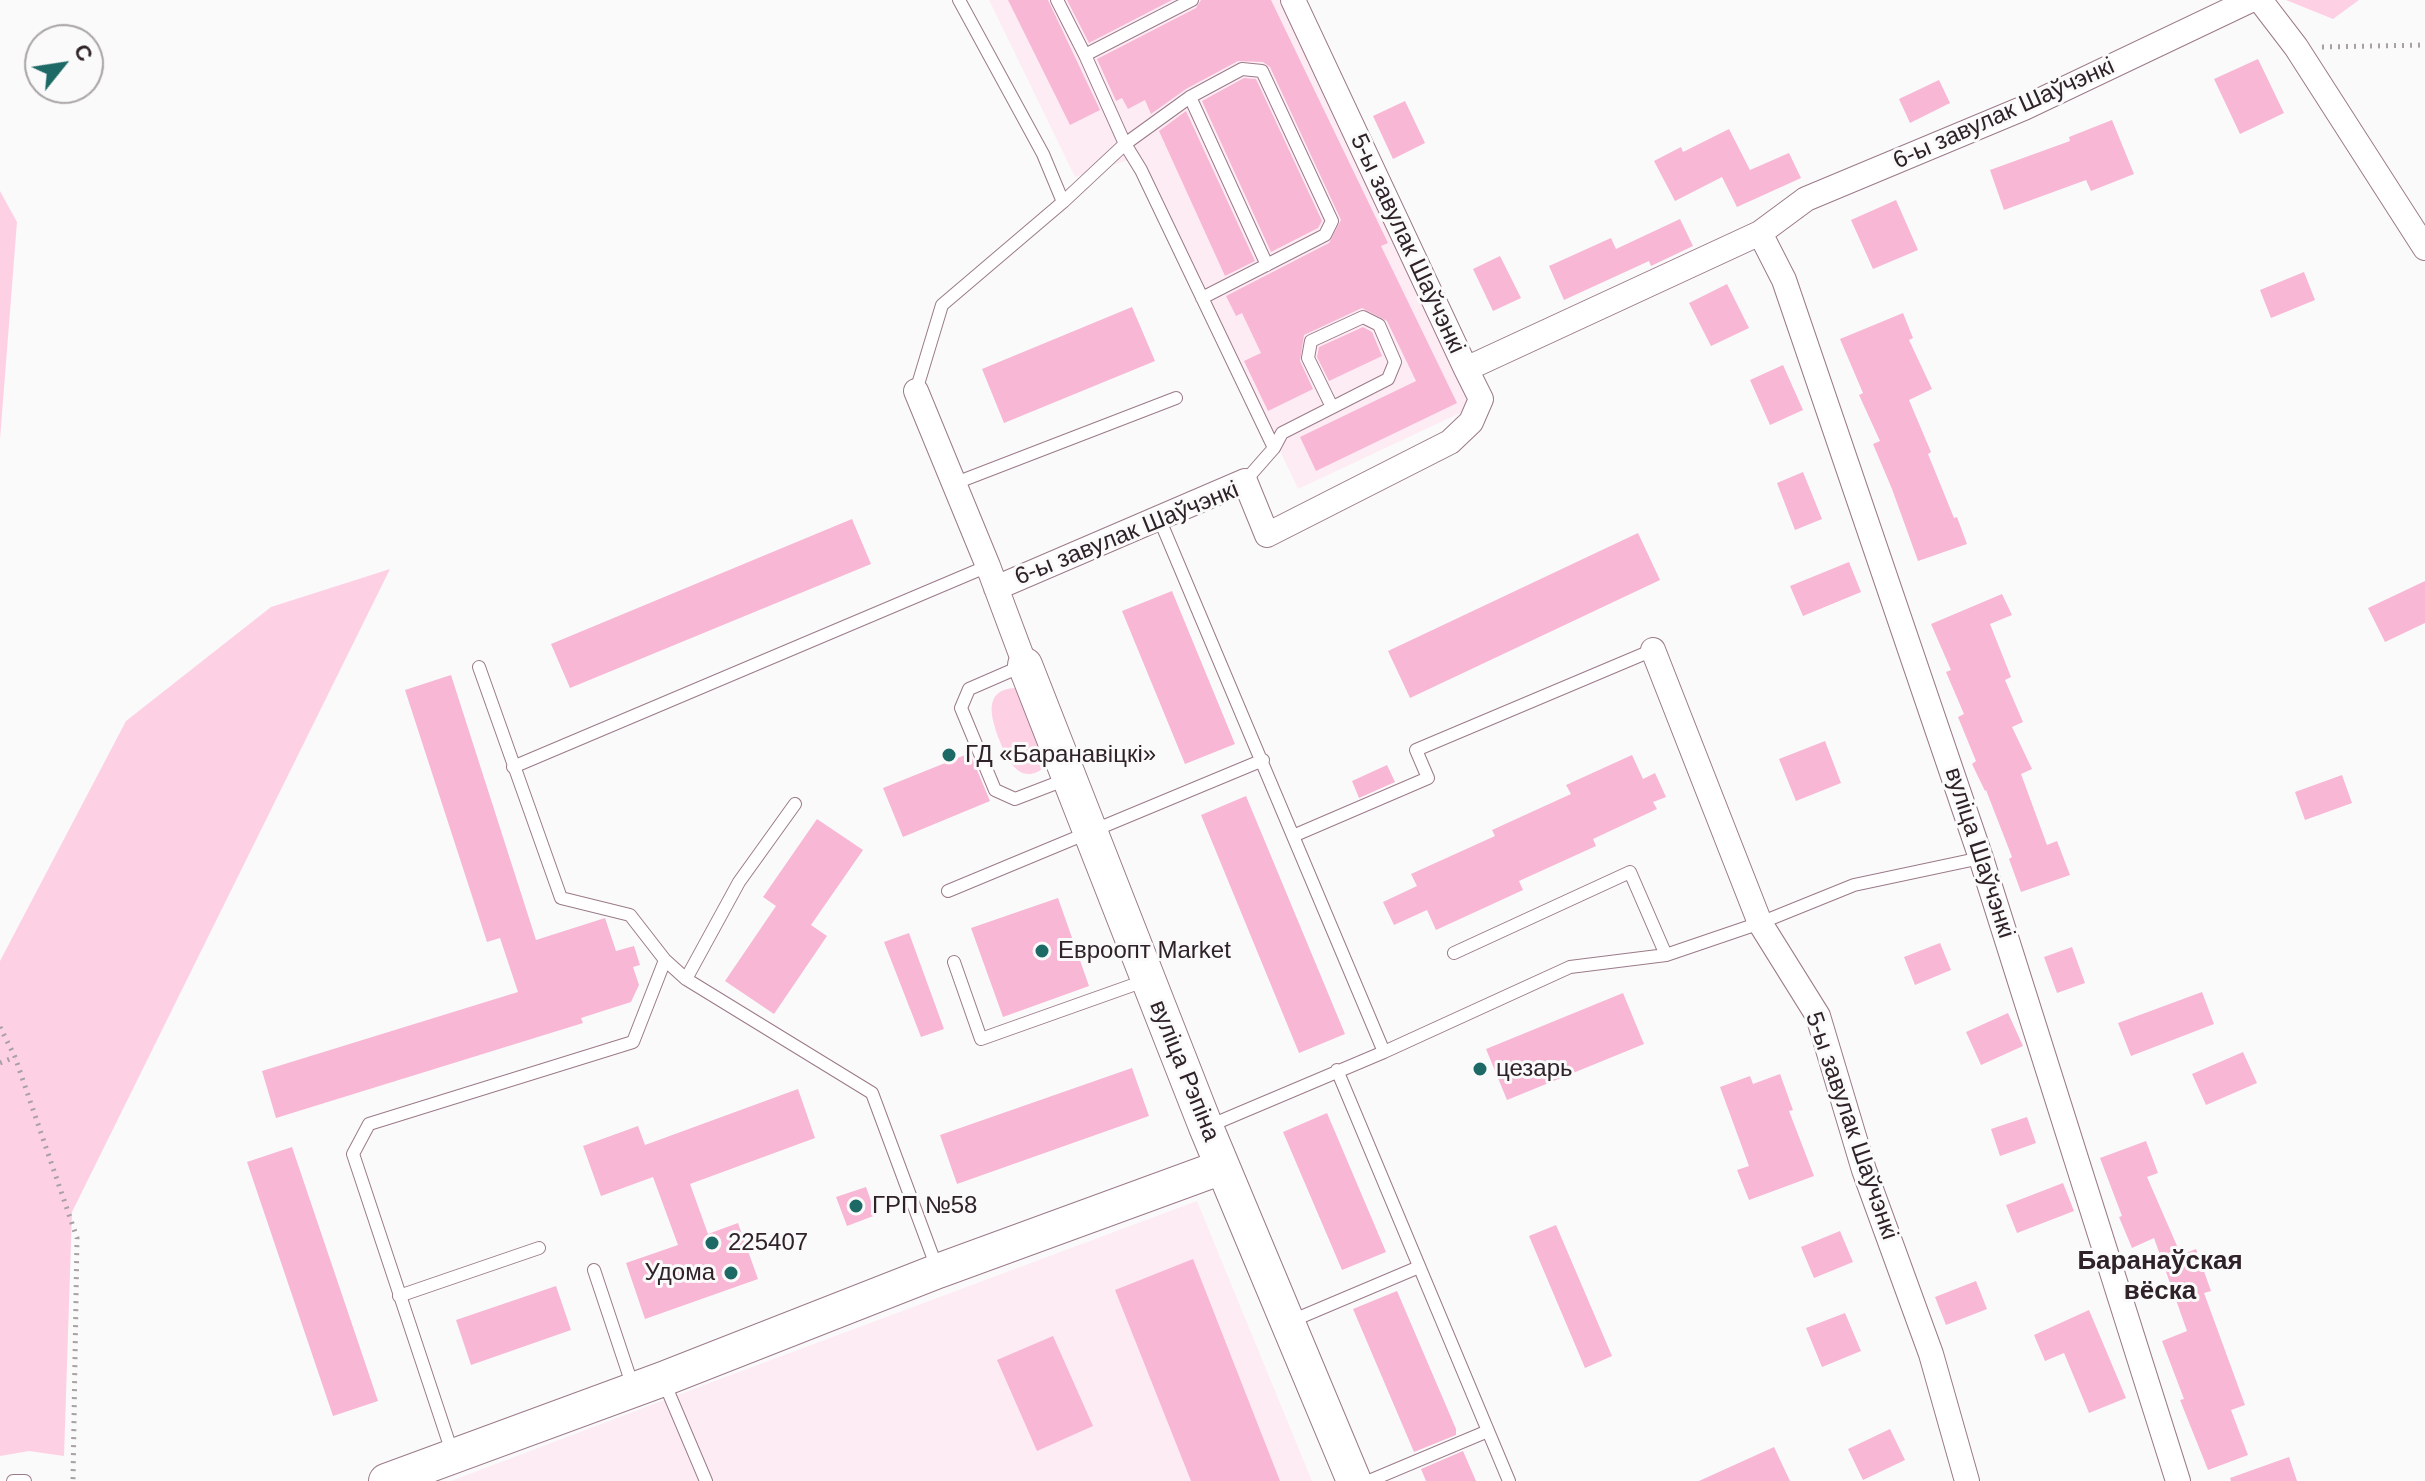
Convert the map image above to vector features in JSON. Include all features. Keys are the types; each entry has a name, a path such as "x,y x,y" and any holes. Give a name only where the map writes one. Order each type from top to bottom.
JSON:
{"street":[{"name":"5-ы завулак Шаўчэнкі","path":"1293,0 1466,369 1760,233"},
{"name":"6-ы завулак Шаўчэнкі","path":"1760,233 1806,199 2024,108 2251,0"},
{"path":"2260,0 2296,47 2425,248"},
{"name":"вуліца Шаўчэнкі","path":"1760,233 1784,280 1981,858 2178,1481"},
{"name":"6-ы завулак Шаўчэнкі","path":"992,577 1159,518 1245,481 1267,535 1450,442 1471,422 1481,399 1466,369"},
{"name":"вуліца Рэпіна","path":"916,391 992,577 1222,1167 1354,1481"},
{"name":"5-ы завулак Шаўчэнкі","path":"1653,650 1760,923 1818,1016 1864,1170 1931,1354 1967,1481"},
{"path":"386,1481 648,1385 938,1271 1222,1167"}],"lane":[{"path":"959,0 1043,154 1063,202"},
{"path":"1057,0 1274,448"},
{"path":"1085,55 1192,0"},
{"path":"916,391 942,305 1063,202 1125,144 1190,97 1242,69 1262,71 1332,221 1325,235 1202,298"},
{"path":"1190,97 1267,265"},
{"path":"1245,481 1274,448 1282,433 1388,379 1395,362 1379,325 1363,317 1311,341 1308,358 1332,407"},
{"path":"953,484 1176,398"},
{"path":"1159,518 1384,1052"},
{"path":"513,767 992,577"},
{"path":"1293,836 1428,778 1416,750 1653,650"},
{"path":"1025,665 969,689 961,708 995,790 1015,799 1069,779"},
{"path":"479,667 561,898 630,915 665,960 686,979 872,1093 938,1271"},
{"path":"948,891 1263,760"},
{"path":"686,979 739,882 795,804"},
{"path":"1206,1127 1384,1052 1570,967 1666,955 1760,923 1854,885 1981,858"},
{"path":"1454,953 1630,872 1666,955"},
{"path":"454,1457 353,1154 369,1124 633,1042 665,960"},
{"path":"954,962 981,1039 1148,980"},
{"path":"1337,1070 1509,1481"},
{"path":"399,1296 539,1248"},
{"path":"1287,1323 1419,1267"},
{"path":"594,1270 648,1385 706,1481"},
{"path":"1369,1481 1488,1431"},
{"path":"13,1481 25,1481"}],"path":[{"path":"2296,47 2425,45"},
{"path":"0,1027 15,1057 77,1238 73,1481"},
{"path":"0,1063 15,1057"}],"shaded area":[{"path":"989,0 1280,0 1471,408 1298,489 1141,156 1075,177"},
{"path":"2286,0 2359,0 2333,19"},
{"path":"0,191 17,222 0,439"},
{"path":"390,569 72,1212 64,1456 29,1451 0,1456 0,961 126,721 271,607"},
{"path":"1018,688 1047,765 1030,774 1016,769 1006,755 992,713 994,698 999,693"},
{"path":"1197,1201 1312,1481 451,1481 712,1382"}],"building":[{"path":"1008,0 1048,0 1100,110 1070,125"},
{"path":"1067,0 1172,0 1089,43"},
{"path":"1201,0 1271,0 1388,243 1381,246 1457,403 1316,471 1300,437 1416,381 1387,321 1362,308 1304,335 1300,361 1313,389 1268,411 1244,361 1261,353 1242,313 1236,316 1226,296 1329,243 1341,220 1270,67 1263,62 1238,61 1186,89 1151,114 1145,100 1128,109 1122,98 1116,101 1097,59 1196,8"},
{"path":"2258,59 2284,113 2240,134 2214,79"},
{"path":"1244,78 1256,79 1322,221 1318,228 1271,252 1202,101"},
{"path":"1939,80 1950,103 1910,123 1899,99"},
{"path":"1405,101 1425,143 1393,159 1373,116"},
{"path":"1186,111 1255,261 1225,276 1159,131"},
{"path":"2112,120 2134,174 2091,191 2086,180 2004,210 1990,170 2070,141 2069,137"},
{"path":"1729,129 1750,170 1789,153 1801,178 1737,207 1722,177 1675,201 1654,161 1681,147 1683,152"},
{"path":"1896,200 1918,250 1873,269 1851,220"},
{"path":"1680,219 1693,246 1651,266 1649,261 1564,300 1549,266 1611,238 1616,249"},
{"path":"1500,256 1521,298 1493,311 1473,269"},
{"path":"2304,272 2315,300 2271,318 2260,290"},
{"path":"1727,284 1749,328 1711,346 1689,303"},
{"path":"1132,307 1155,361 1004,423 982,369"},
{"path":"1903,313 1913,338 1909,340 1932,389 1909,400 1931,452 1928,454 1967,544 1918,561 1873,444 1880,441 1859,395 1863,393 1840,339"},
{"path":"1363,327 1372,332 1382,356 1329,381 1317,357 1319,347"},
{"path":"1783,365 1803,410 1770,425 1750,380"},
{"path":"1803,472 1822,519 1795,530 1777,483"},
{"path":"852,519 871,564 570,688 551,644"},
{"path":"1638,533 1660,580 1410,698 1388,651"},
{"path":"1849,562 1861,592 1803,616 1790,586"},
{"path":"2425,581 2425,623 2385,642 2368,608"},
{"path":"1172,591 1235,744 1185,764 1122,611"},
{"path":"2002,594 2012,615 1990,624 2011,677 2005,680 2023,722 2012,727 2032,769 2021,774 2047,845 2057,841 2070,875 2021,892 2009,859 2012,857 1986,790 1972,764 1976,761 1958,717 1964,714 1946,672 1951,670 1931,624"},
{"path":"451,675 536,940 605,918 616,951 634,946 640,965 633,967 639,985 631,1002 581,1018 583,1023 276,1118 262,1071 518,992 500,938 487,942 405,690"},
{"path":"1825,741 1841,783 1796,801 1779,759"},
{"path":"970,753 990,801 903,837 883,788"},
{"path":"1632,755 1643,779 1655,773 1666,797 1653,802 1657,809 1593,839 1596,846 1519,881 1523,890 1436,930 1427,910 1394,925 1383,902 1417,886 1411,874 1495,836 1492,830 1571,794 1566,785"},
{"path":"1387,765 1395,782 1359,798 1352,781"},
{"path":"2342,775 2352,803 2305,820 2295,792"},
{"path":"1246,796 1345,1034 1299,1053 1201,815"},
{"path":"817,819 863,850 811,925 827,936 774,1014 725,981 776,906 763,897"},
{"path":"1058,898 1089,986 1003,1017 971,928"},
{"path":"909,933 944,1029 921,1037 884,942"},
{"path":"1940,943 1951,970 1915,985 1904,957"},
{"path":"2072,947 2085,983 2057,993 2044,957"},
{"path":"2202,992 2214,1024 2131,1056 2118,1023"},
{"path":"1623,993 1644,1044 1507,1100 1486,1049"},
{"path":"2008,1013 2023,1046 1981,1065 1966,1032"},
{"path":"2243,1052 2257,1083 2206,1105 2192,1074"},
{"path":"1132,1068 1149,1116 957,1184 940,1135"},
{"path":"1780,1074 1793,1110 1789,1111 1814,1176 1749,1200 1737,1170 1749,1166 1720,1087 1750,1076 1753,1084"},
{"path":"798,1089 815,1138 690,1184 708,1234 738,1223 758,1279 645,1319 626,1263 678,1245 653,1177 601,1196 583,1146 638,1126 645,1145"},
{"path":"1327,1113 1386,1252 1342,1270 1283,1132"},
{"path":"2027,1117 2036,1143 2000,1156 1991,1129"},
{"path":"2146,1141 2158,1173 2147,1177 2181,1255 2196,1249 2211,1291 2204,1293 2245,1405 2231,1410 2248,1455 2208,1470 2180,1400 2184,1399 2162,1341 2187,1331 2154,1238 2132,1248 2100,1158"},
{"path":"292,1147 378,1401 333,1416 247,1162"},
{"path":"2063,1183 2074,1211 2017,1233 2006,1205"},
{"name":"ГРП №58","path":"866,1187 876,1215 847,1226 836,1197"},
{"path":"1556,1225 1612,1356 1585,1368 1529,1236"},
{"path":"1840,1231 1853,1262 1814,1278 1801,1247"},
{"path":"1193,1259 1280,1481 1191,1481 1115,1290"},
{"path":"1976,1281 1987,1309 1946,1325 1935,1297"},
{"path":"556,1286 571,1330 471,1365 456,1320"},
{"path":"1397,1291 1456,1429 1456,1435 1414,1452 1353,1309"},
{"path":"2089,1310 2126,1398 2089,1413 2064,1353 2045,1361 2034,1335"},
{"path":"1845,1313 1861,1351 1822,1367 1806,1328"},
{"path":"1053,1336 1093,1426 1037,1451 997,1360"},
{"path":"1890,1429 1905,1460 1863,1480 1848,1449"},
{"path":"1774,1447 1790,1481 1699,1481"},
{"path":"1463,1451 1476,1481 1426,1481 1421,1469"},
{"path":"2289,1457 2297,1481 2231,1481 2230,1478"}],"place":[{"name":"ГД «Баранавіцкі»","path":"949,755"},
{"name":"Евроопт Market","path":"1042,951"},
{"name":"цезарь","path":"1480,1069"},
{"name":"ГРП №58","path":"856,1206"},
{"name":"225407","path":"712,1243"},
{"name":"Удома","path":"731,1273"}],"district":[{"name":"Баранаўская вёска","path":"2160,1277"}]}
